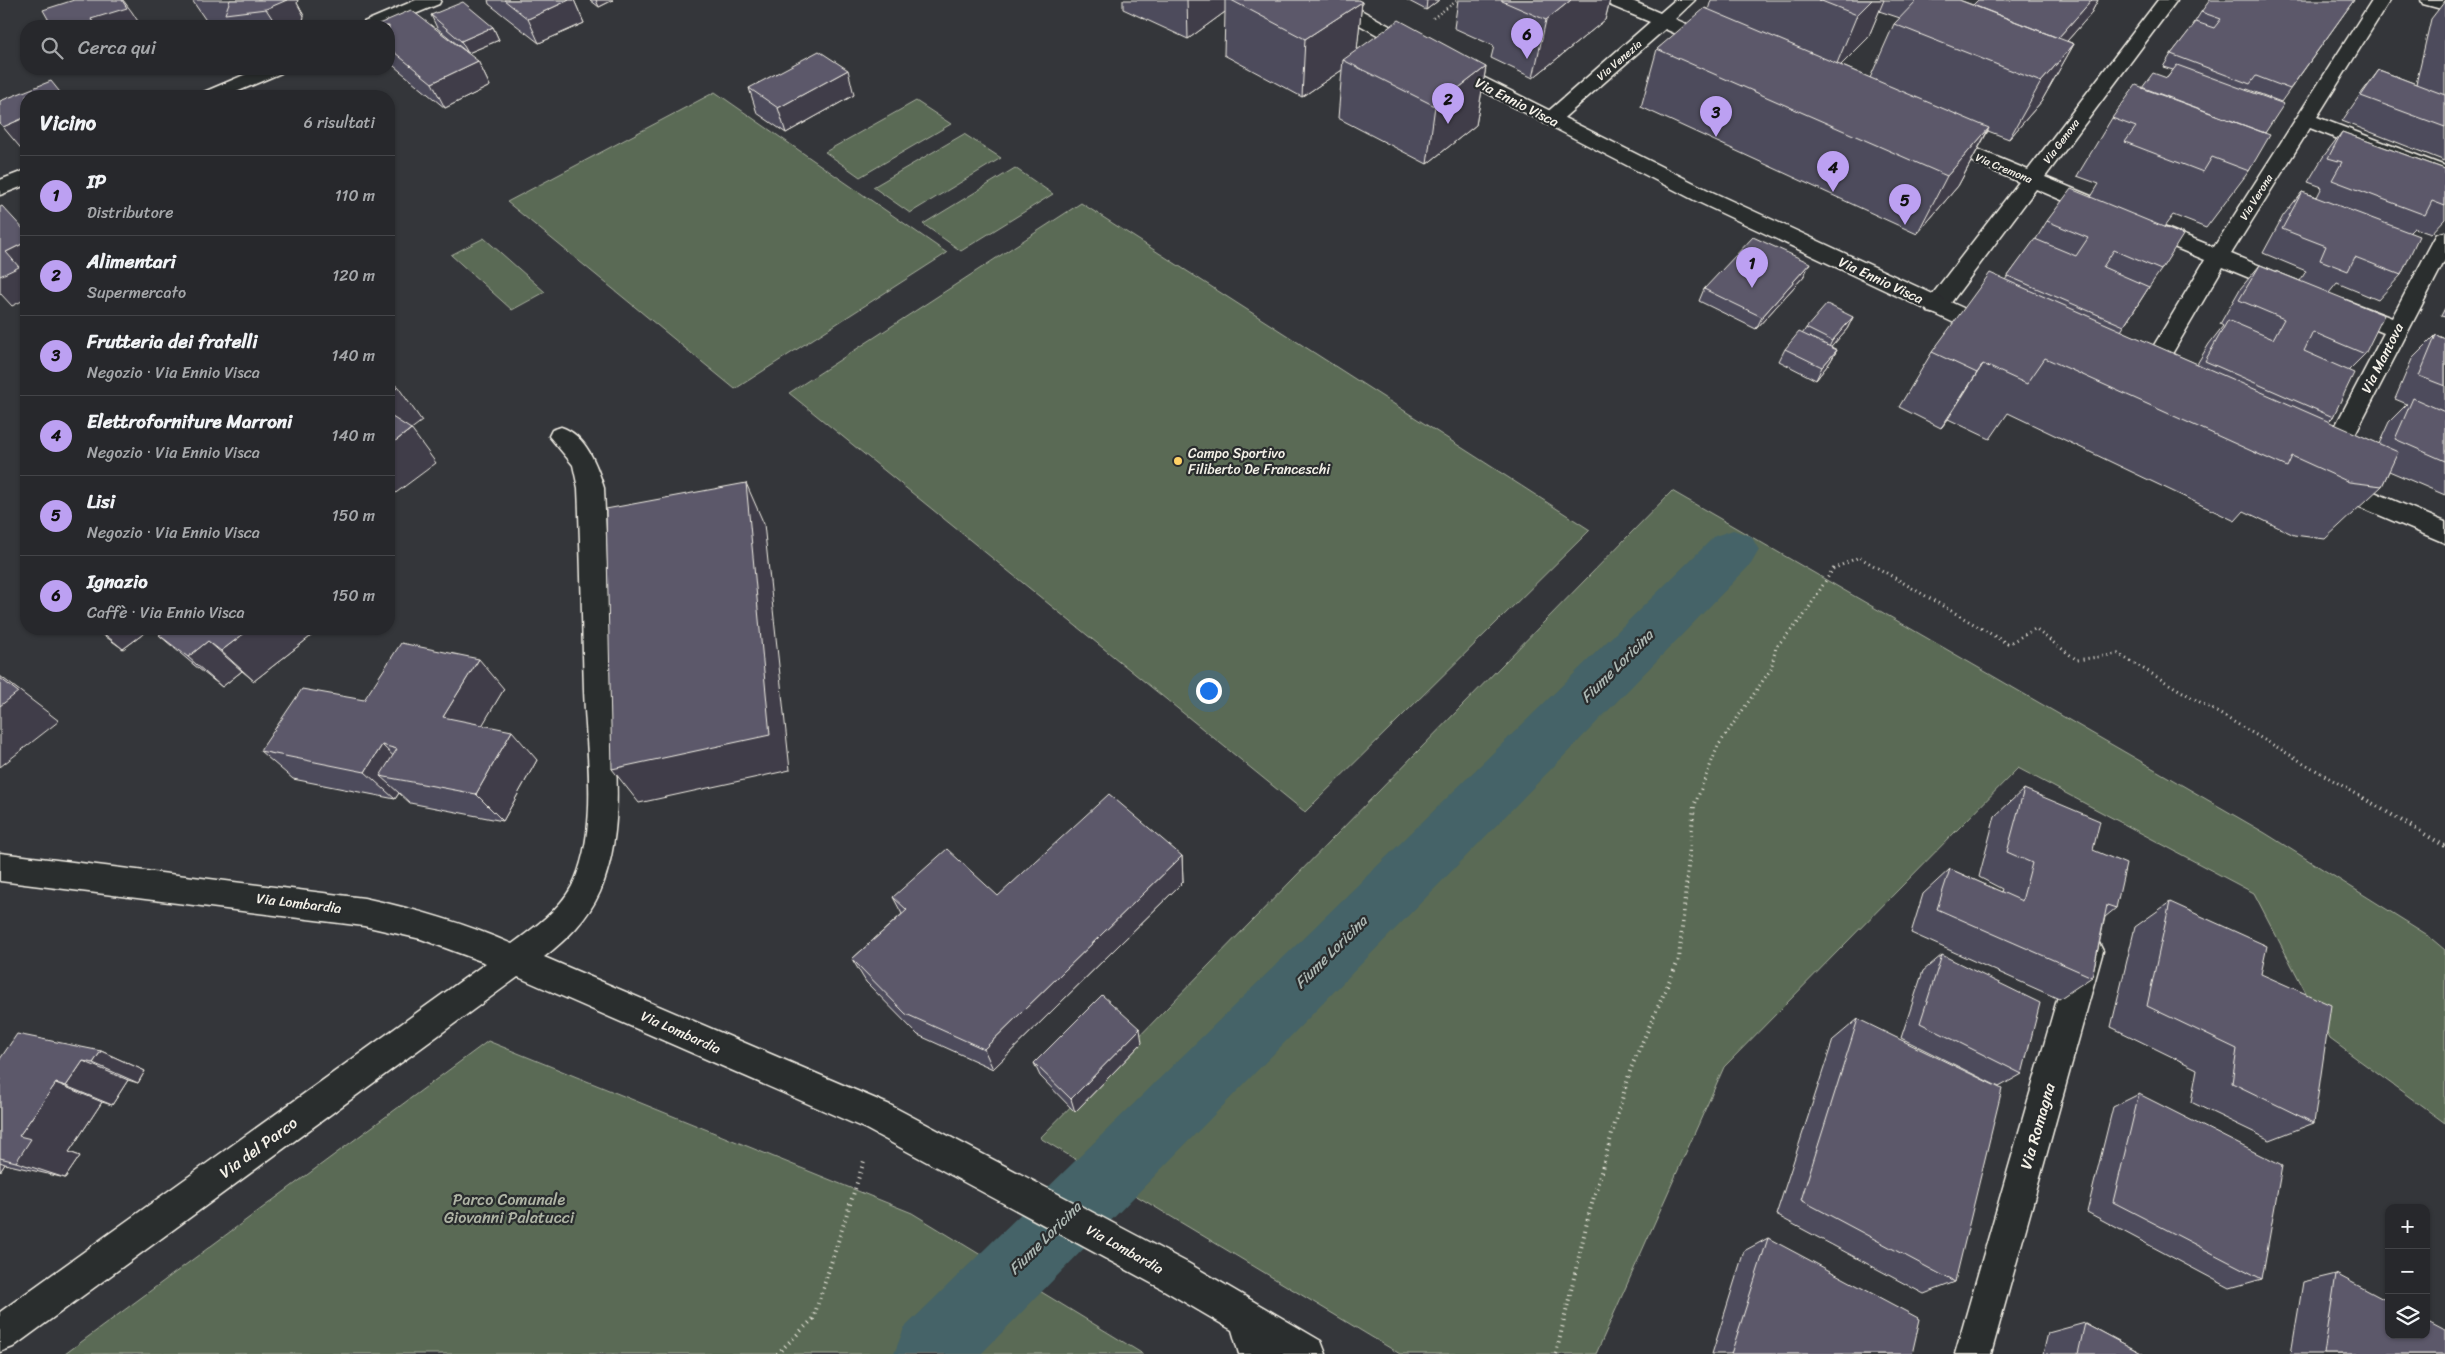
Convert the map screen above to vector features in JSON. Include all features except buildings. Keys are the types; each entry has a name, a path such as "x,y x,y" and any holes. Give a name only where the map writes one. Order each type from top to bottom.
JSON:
{"street":[{"path":"385,20 432,0"},
{"name":"Via Ennio Visca","path":"1329,0 1448,66 1694,191 2012,340"},
{"path":"1614,0 1738,53"},
{"name":"Via Venezia","path":"1551,119 1686,0"},
{"name":"Via Genova","path":"1936,306 2168,0"},
{"name":"Via Verona","path":"2138,397 2218,257 2381,0"},
{"path":"2430,0 2445,4"},
{"path":"225,90 260,75"},
{"path":"2305,119 2445,174"},
{"name":"Via Cremona","path":"1920,132 2218,257 2397,329"},
{"path":"0,188 20,179"},
{"name":"Via Mantova","path":"2445,239 2316,476 2445,533"},
{"name":"Via del Parco","path":"0,1334 516,960 557,927 577,904 589,881 599,839 601,773 591,488 584,462 561,436"},
{"name":"Via Lombardia","path":"0,867 364,912 421,925 475,943 878,1117 1175,1276 1308,1354"},
{"name":"Via Romagna","path":"1973,1354 2094,926"},
{"path":"1247,1318 1257,1354"}],"path":[{"path":"1556,1354 1589,1214 1631,1068 1679,959 1694,806 1718,746 1772,669 1776,647 1803,617 1833,569 1859,557 2008,644 2035,629 2077,660 2118,654 2445,846"},
{"path":"777,1354 813,1319 878,1117"}],"green space":[{"path":"715,92 947,253 735,389 507,202"},
{"path":"916,101 951,124 860,177 825,152"},
{"path":"964,134 1001,158 910,213 873,187"},
{"path":"1015,168 1053,194 961,251 923,224"},
{"name":"Campo Sportivo Filiberto De Franceschi","path":"1081,203 1590,530 1305,812 789,393"},
{"path":"484,238 545,292 512,310 451,255"},
{"path":"1672,491 2265,833 2426,934 2445,950 2445,1123 2330,1039 2254,893 2018,768 1724,1067 1596,1354 1400,1354 1040,1138"},
{"name":"Parco Comunale Giovanni Palatucci","path":"488,1041 912,1213 1143,1354 65,1354"}],"waterway":[{"name":"Fiume Loricina","path":"930,1354 1733,550"}],"place":[{"name":"Ignazio","path":"1527,59"},
{"name":"Alimentari","path":"1448,124"},
{"name":"Frutteria dei fratelli","path":"1716,137"},
{"name":"Elettroforniture Marroni","path":"1833,192"},
{"name":"Lisi","path":"1905,225"},
{"name":"IP","path":"1752,288"},
{"name":"Campo Sportivo Filiberto De Franceschi","path":"1178,461"}]}
